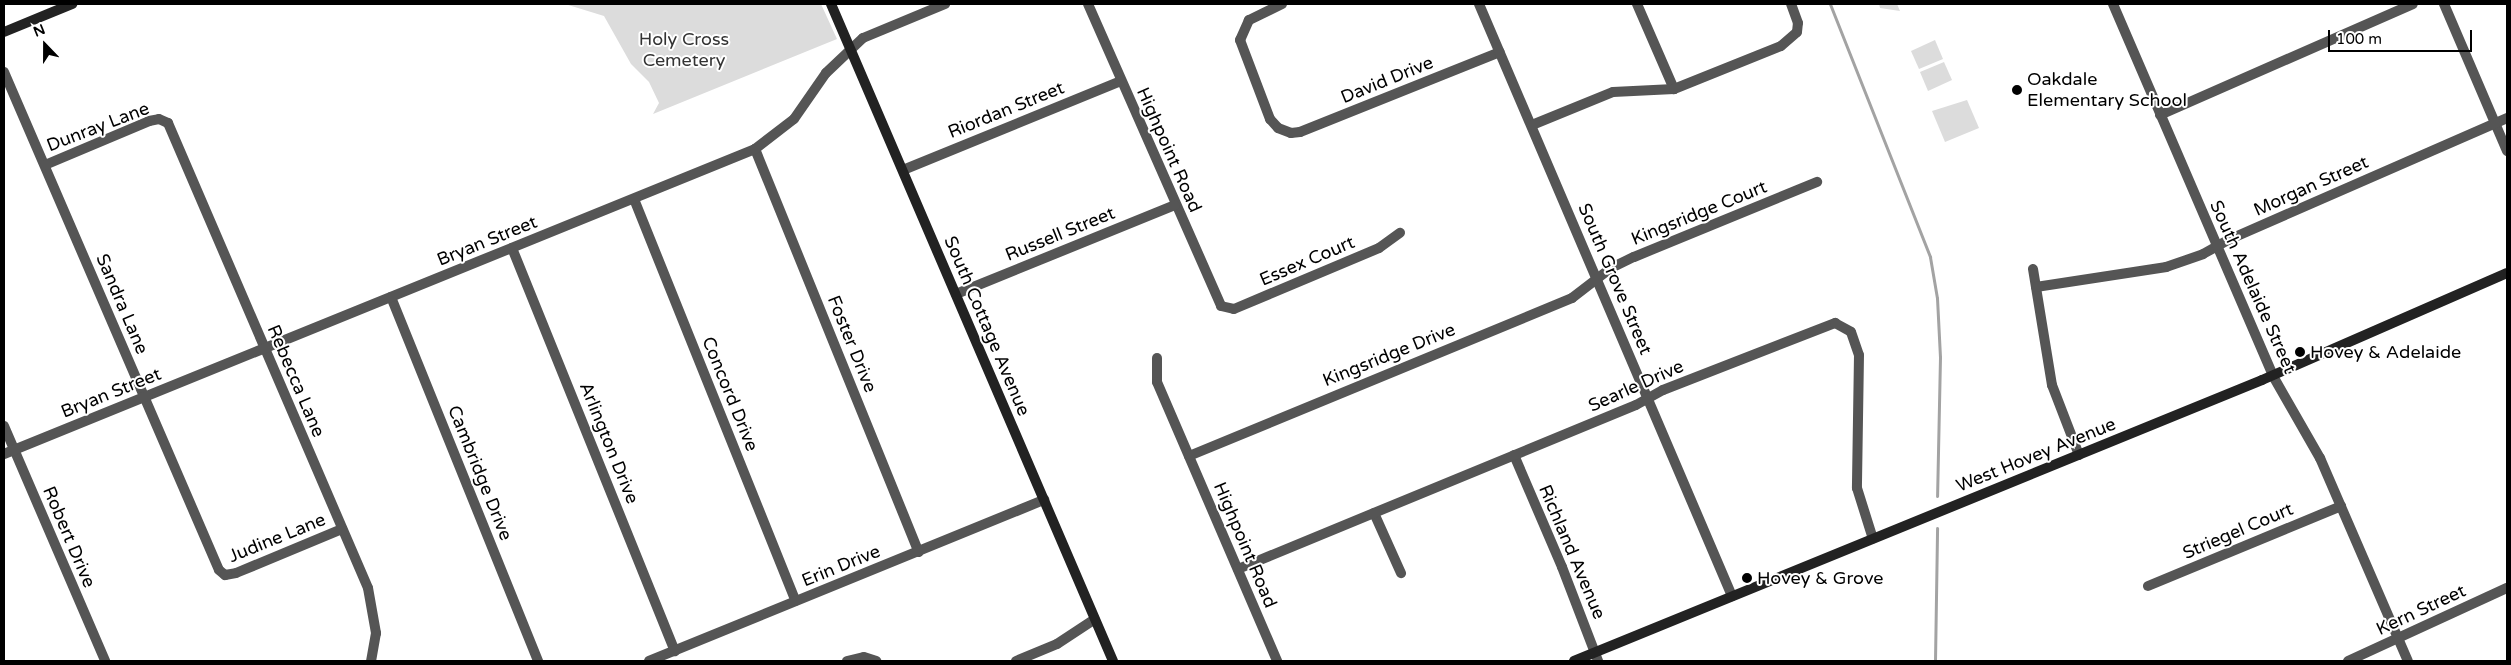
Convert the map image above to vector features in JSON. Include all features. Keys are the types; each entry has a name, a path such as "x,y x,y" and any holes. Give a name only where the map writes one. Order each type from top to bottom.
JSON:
{"main road":[{"path":"4,32 72,4"},
{"name":"South Cottage Avenue","path":"831,4 1113,661"},
{"name":"West Hovey Avenue","path":"1574,661 1597,657 1732,596 2273,376 2507,273"}],"street":[{"name":"Bryan Street","path":"4,454 634,199 755,148 794,119 826,73 850,49 880,30 945,4"},
{"name":"Highpoint Road","path":"1088,4 1217,300 1223,307"},
{"name":"David Drive","path":"1282,4 1253,17 1242,29 1242,50 1270,120 1285,131 1300,132 1500,52"},
{"name":"South Grove Street","path":"1479,4 1732,596"},
{"path":"1637,4 1674,89"},
{"path":"1532,125 1613,92 1674,89 1781,46 1797,32 1798,23 1791,4"},
{"name":"South Adelaide Street","path":"2113,4 2273,376 2320,458 2408,661"},
{"path":"2160,115 2413,4"},
{"path":"2444,4 2507,151"},
{"name":"Sandra Lane","path":"4,72 216,565 225,575"},
{"name":"Riordan Street","path":"903,170 1121,81"},
{"name":"Morgan Street","path":"2036,287 2166,267 2507,118"},
{"name":"Dunray Lane","path":"45,165 149,121 162,120"},
{"name":"Rebecca Lane","path":"162,120 173,133 368,588 374,610 376,633 371,661"},
{"name":"Foster Drive","path":"755,148 919,552"},
{"name":"Kingsridge Court","path":"1598,279 1634,257 1817,182"},
{"name":"Concord Drive","path":"634,199 796,601"},
{"name":"Russell Street","path":"956,294 1175,205"},
{"name":"Essex Court","path":"1223,307 1234,309 1370,252 1400,233"},
{"name":"Arlington Drive","path":"512,248 675,651"},
{"path":"2033,269 2052,385 2079,455"},
{"name":"Kingsridge Drive","path":"1189,456 1572,298 1598,279"},
{"name":"Cambridge Drive","path":"391,298 538,661"},
{"name":"Searle Drive","path":"1238,569 1514,456 1827,324 1843,325 1855,340 1859,356 1857,488 1873,539"},
{"name":"Highpoint Road","path":"1157,358 1157,382 1277,661"},
{"name":"Robert Drive","path":"4,426 104,661"},
{"name":"Richland Avenue","path":"1514,456 1597,657"},
{"name":"Erin Drive","path":"649,661 1044,500"},
{"name":"Striegel Court","path":"2148,586 2342,506"},
{"path":"1374,513 1401,573"},
{"name":"Judine Lane","path":"225,575 342,529"},
{"name":"Kern Street","path":"2348,661 2398,636 2507,588"},
{"path":"1016,661 1057,644 1095,619"},
{"path":"847,661 864,658 876,661"}],"green space":[{"name":"Holy Cross Cemetery","path":"565,4 821,4 837,39 653,114 659,103 649,82 631,64 604,16"},
{"path":"1879,4 1897,4 1900,11 1880,8"},
{"path":"1935,40 1943,59 1919,69 1911,51"},
{"path":"1944,62 1952,80 1928,91 1920,72"},
{"path":"1967,100 1979,128 1945,142 1932,111"}],"waterway":[{"path":"1830,4 1930,257 1937,298 1940,357 1937,496"},
{"path":"1935,661 1937,528"}],"place":[{"name":"Oakdale Elementary School","path":"2017,90"},
{"name":"Hovey & Adelaide","path":"2300,352"},
{"name":"Hovey & Grove","path":"1747,578"}]}
